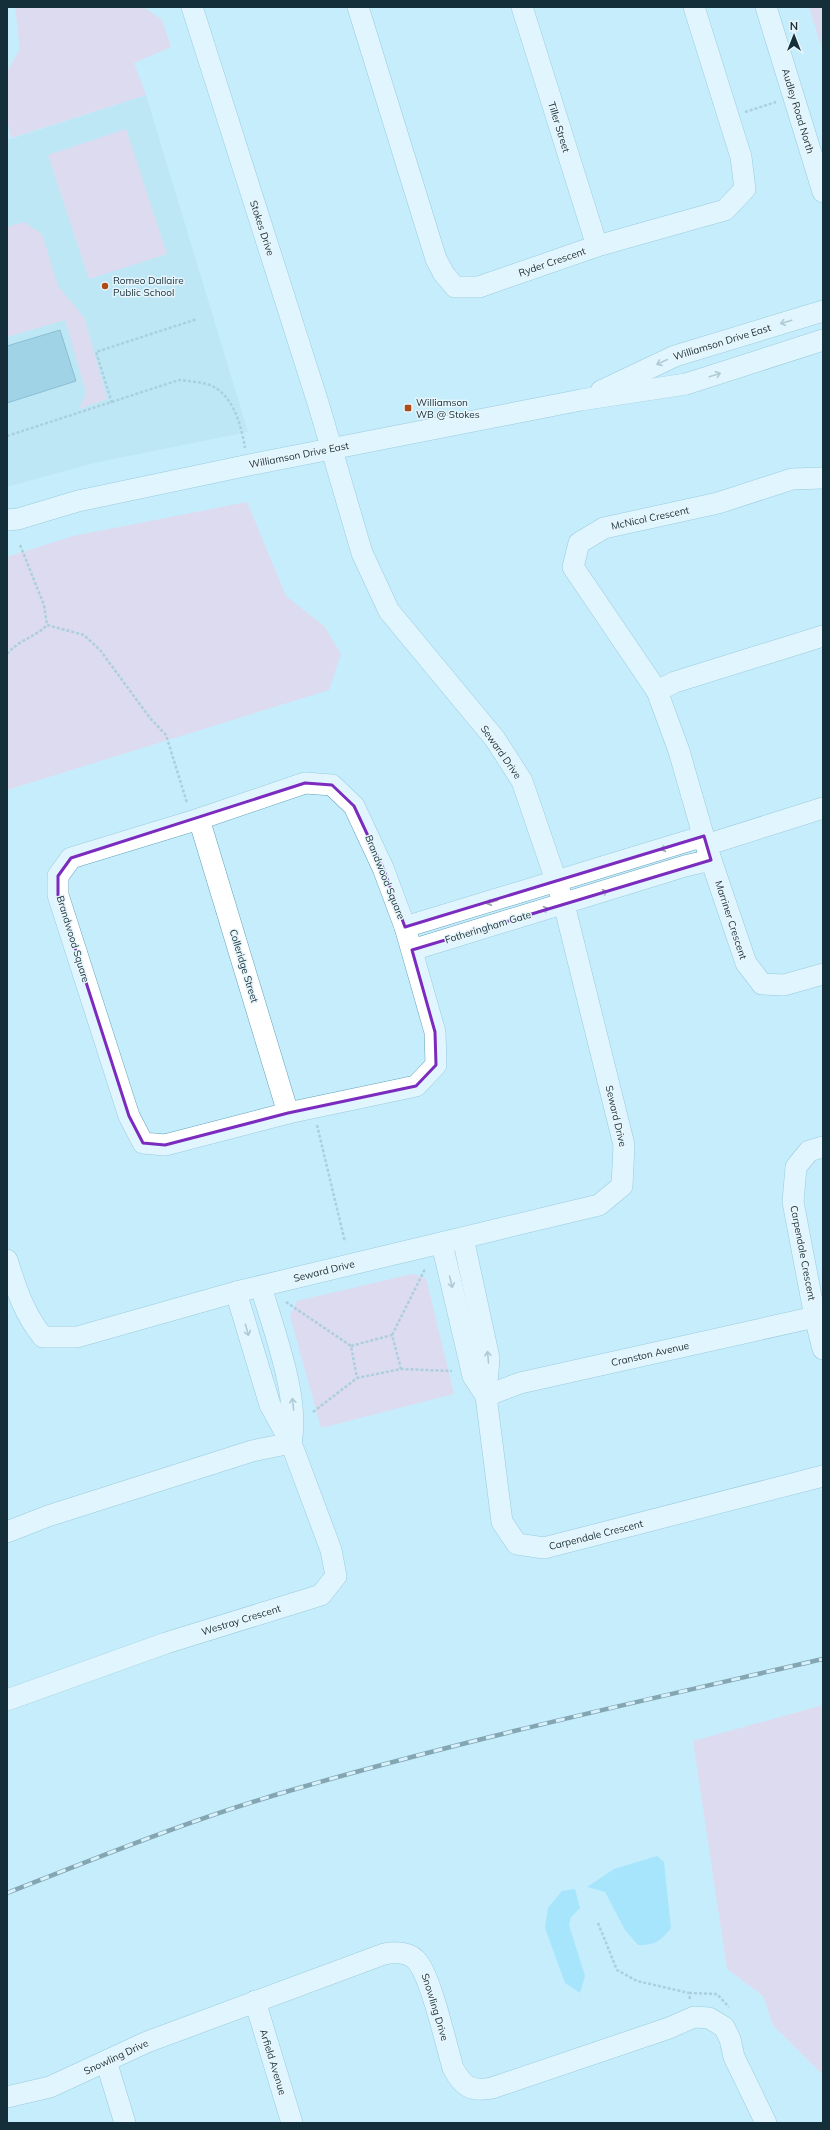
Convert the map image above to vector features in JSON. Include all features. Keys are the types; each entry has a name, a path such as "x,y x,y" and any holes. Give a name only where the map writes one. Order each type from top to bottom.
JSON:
{"street":[{"name":"Stokes Drive","path":"192,7 331,449"},
{"name":"Ryder Crescent","path":"358,7 436,259 444,274 455,287 479,287 597,246 725,210 745,189 741,158 694,7"},
{"name":"Tiller Street","path":"522,7 597,246"},
{"name":"Audley Road North","path":"766,7 823,192"},
{"name":"Williamson Drive East","path":"581,400 675,356 823,311"},
{"name":"Williamson Drive East","path":"11,522 78,501 249,465 581,400 686,384 823,340"},
{"name":"Seward Drive","path":"7,1260 22,1304 30,1322 43,1338 77,1338 236,1292 350,1264 442,1244 599,1205 622,1186 624,1145 564,904 522,781 494,739 389,611 362,553 331,449"},
{"name":"McNicol Crescent","path":"707,847 679,751 657,691 573,567 579,543 604,528 718,503 792,479 823,478"},
{"path":"657,691 676,682 823,636"},
{"name":"Brandwood Square","path":"305,783 332,785 354,806 383,868 405,927 435,1032 436,1065 416,1086 313,1109 288,1113 165,1145 143,1143 126,1109 58,896 58,876 71,858 196,820 305,783"},
{"path":"405,927 556,882 707,847 823,808"},
{"name":"Colleridge Street","path":"196,820 288,1113"},
{"path":"564,904 685,866 707,847"},
{"name":"Marriner Crescent","path":"707,847 746,963 762,984 784,985 823,974"},
{"name":"Fotheringham Gate","path":"412,950 564,904"},
{"name":"Carpendale Crescent","path":"823,1147 809,1151 796,1167 793,1202 815,1317 823,1349"},
{"name":"Carpendale Crescent","path":"463,1238 489,1358 486,1396 502,1522 517,1544 544,1548 823,1476"},
{"name":"Carpendale Crescent","path":"442,1244 473,1376 486,1396"},
{"name":"Westray Crescent","path":"261,1287 293,1401 294,1428 291,1443"},
{"name":"Westray Crescent","path":"7,1700 166,1643 321,1595 336,1576 331,1550 291,1443 270,1405 236,1292"},
{"name":"Cranston Avenue","path":"486,1396 520,1383 815,1317"},
{"path":"7,1532 48,1516 252,1451 291,1443"},
{"name":"Snowling Drive","path":"7,2096 50,2087 147,2042 384,1954 396,1952 416,1959 427,1976 453,2068 460,2080 470,2088 480,2090 492,2088 669,2028 694,2017 709,2018 724,2027 730,2040 734,2057 766,2123"},
{"name":"Arfield Avenue","path":"255,2001 292,2123"},
{"path":"106,2061 125,2123"}],"path":[{"path":"729,118 794,97"},
{"path":"112,403 96,352 197,320"},
{"path":"7,436 179,380 208,385 219,391 228,399 234,411 249,465"},
{"path":"20,545 44,605 47,625"},
{"path":"7,654 15,644 40,632 47,625"},
{"path":"47,625 84,635 100,650 150,718 166,735 196,820"},
{"path":"313,1109 345,1242"},
{"path":"402,1369 392,1335 425,1269"},
{"path":"286,1302 351,1346 357,1378"},
{"path":"351,1346 392,1335"},
{"path":"313,1412 357,1378 402,1369 452,1371"},
{"path":"598,1923 616,1970 637,1981 689,1993 691,2003"}],"highlighted area":[{"path":"305,783 332,785 354,806 383,868 405,927 704,836 711,860 412,950 435,1032 436,1065 416,1086 288,1113 165,1145 143,1143 129,1116 58,895 58,876 71,858"}],"shaded area":[{"path":"15,7 143,7 162,20 171,47 134,63 146,95 11,138 7,119 7,72 20,49"},
{"path":"809,7 823,7 823,52"},
{"name":"Romeo Dallaire Public School","path":"146,95 248,432 94,463 7,487 7,140"},
{"path":"126,129 167,254 89,279 48,155"},
{"path":"24,222 42,234 58,286 85,319 107,399 79,409 86,393 65,320 7,337 7,227"},
{"path":"247,502 286,596 324,626 341,654 329,690 7,790 7,557 73,536"},
{"path":"412,1274 426,1278 454,1394 321,1428 290,1316 297,1301"},
{"path":"823,1705 823,2075 773,2025 763,1996 727,1969 693,1741"}],"water":[{"path":"657,1856 664,1862 671,1928 661,1939 653,1943 638,1945 625,1930 605,1892 587,1887 614,1869"},
{"path":"575,1889 580,1908 571,1917 569,1925 585,1976 580,1993 565,1983 545,1928 548,1908 562,1891"}],"building":[{"path":"60,330 76,381 7,403 7,346"}],"railway":[{"path":"7,1893 184,1825 256,1801 358,1771 490,1737 823,1659"}],"place":[{"name":"Romeo Dallaire Public School","path":"105,286"},
{"name":"Williamson WB @ Stokes","path":"408,408"}]}
